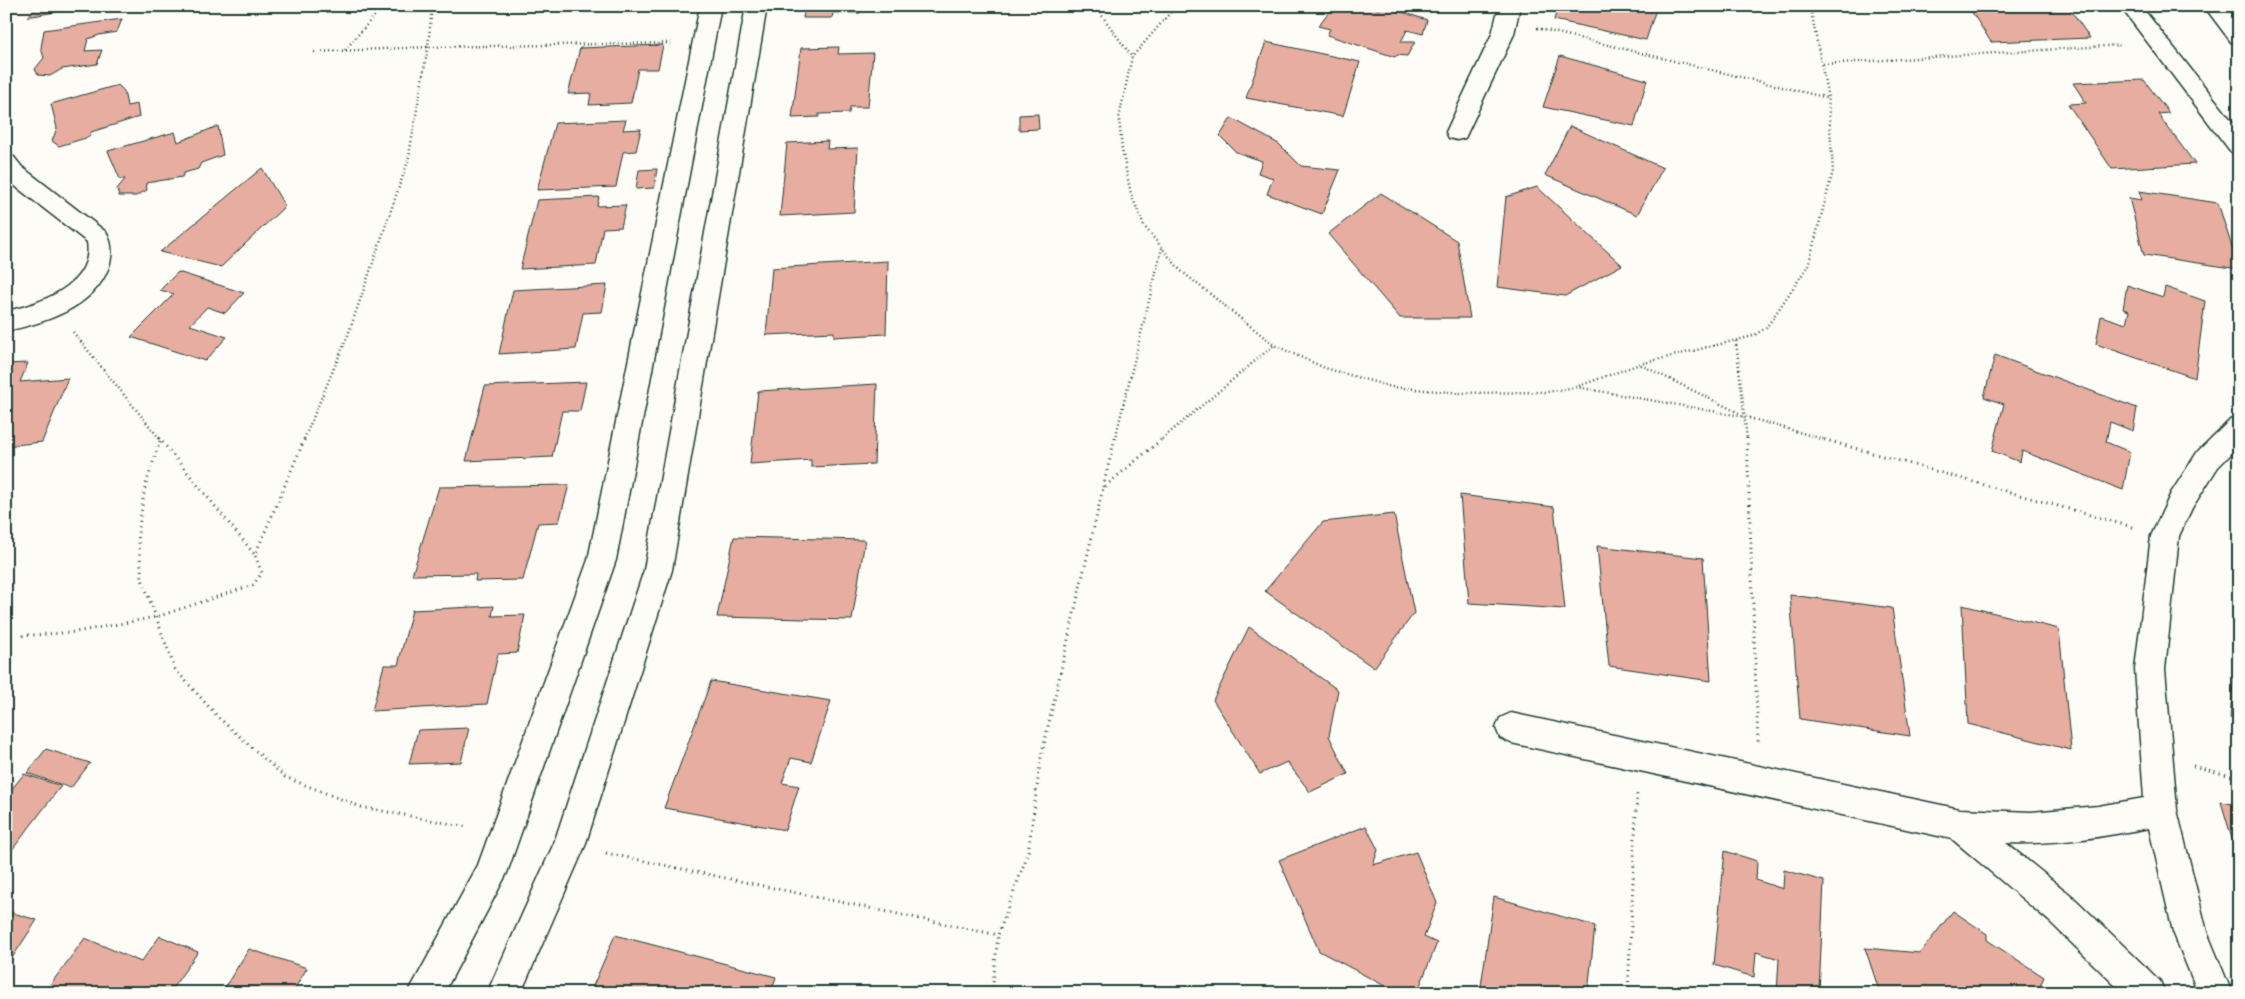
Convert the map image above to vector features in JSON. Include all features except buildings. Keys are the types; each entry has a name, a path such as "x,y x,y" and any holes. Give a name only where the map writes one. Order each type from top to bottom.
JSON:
{"street":[{"path":"425,993 491,873 602,560 711,6"},
{"path":"504,993 569,846 658,570 757,6"},
{"path":"2130,6 2239,146"},
{"path":"2214,6 2239,37"},
{"path":"1457,132 1503,34 1508,14"},
{"path":"6,163 14,174 98,238 100,258 88,280 64,301 33,316 6,321"},
{"path":"2215,993 2190,932 2161,810 2150,669 2164,536 2181,501 2208,459 2239,428"},
{"path":"1511,728 1960,825 2031,828 2098,822 2161,810"},
{"path":"1960,825 2061,909 2148,993"}],"path":[{"path":"344,51 383,6"},
{"path":"255,555 352,326 408,161 428,47 432,6"},
{"path":"1095,6 1132,57"},
{"path":"1100,12 1125,6"},
{"path":"1176,6 1132,57 1119,118 1122,150 1132,194 1144,226 1180,270 1274,345 1325,368 1392,387 1460,393 1547,392 1576,387 1640,364 1753,336 1766,328 1808,266 1832,171 1828,98 1810,6"},
{"path":"1459,6 1508,14 1828,98"},
{"path":"314,52 428,47 704,43"},
{"path":"1822,64 2159,43"},
{"path":"992,993 998,935 1028,853 1041,758 1103,488 1162,248"},
{"path":"6,638 76,632 156,617 256,583 262,573 255,555 160,441 52,306"},
{"path":"1736,341 1746,417 1760,782"},
{"path":"1103,488 1274,345"},
{"path":"1640,364 1746,417"},
{"path":"1576,387 1746,417 2164,536"},
{"path":"160,441 145,487 138,533 142,579 175,669 219,718 285,777 361,807 505,834"},
{"path":"1628,993 1639,756"},
{"path":"2157,756 2239,778"},
{"path":"569,846 998,935"}]}
